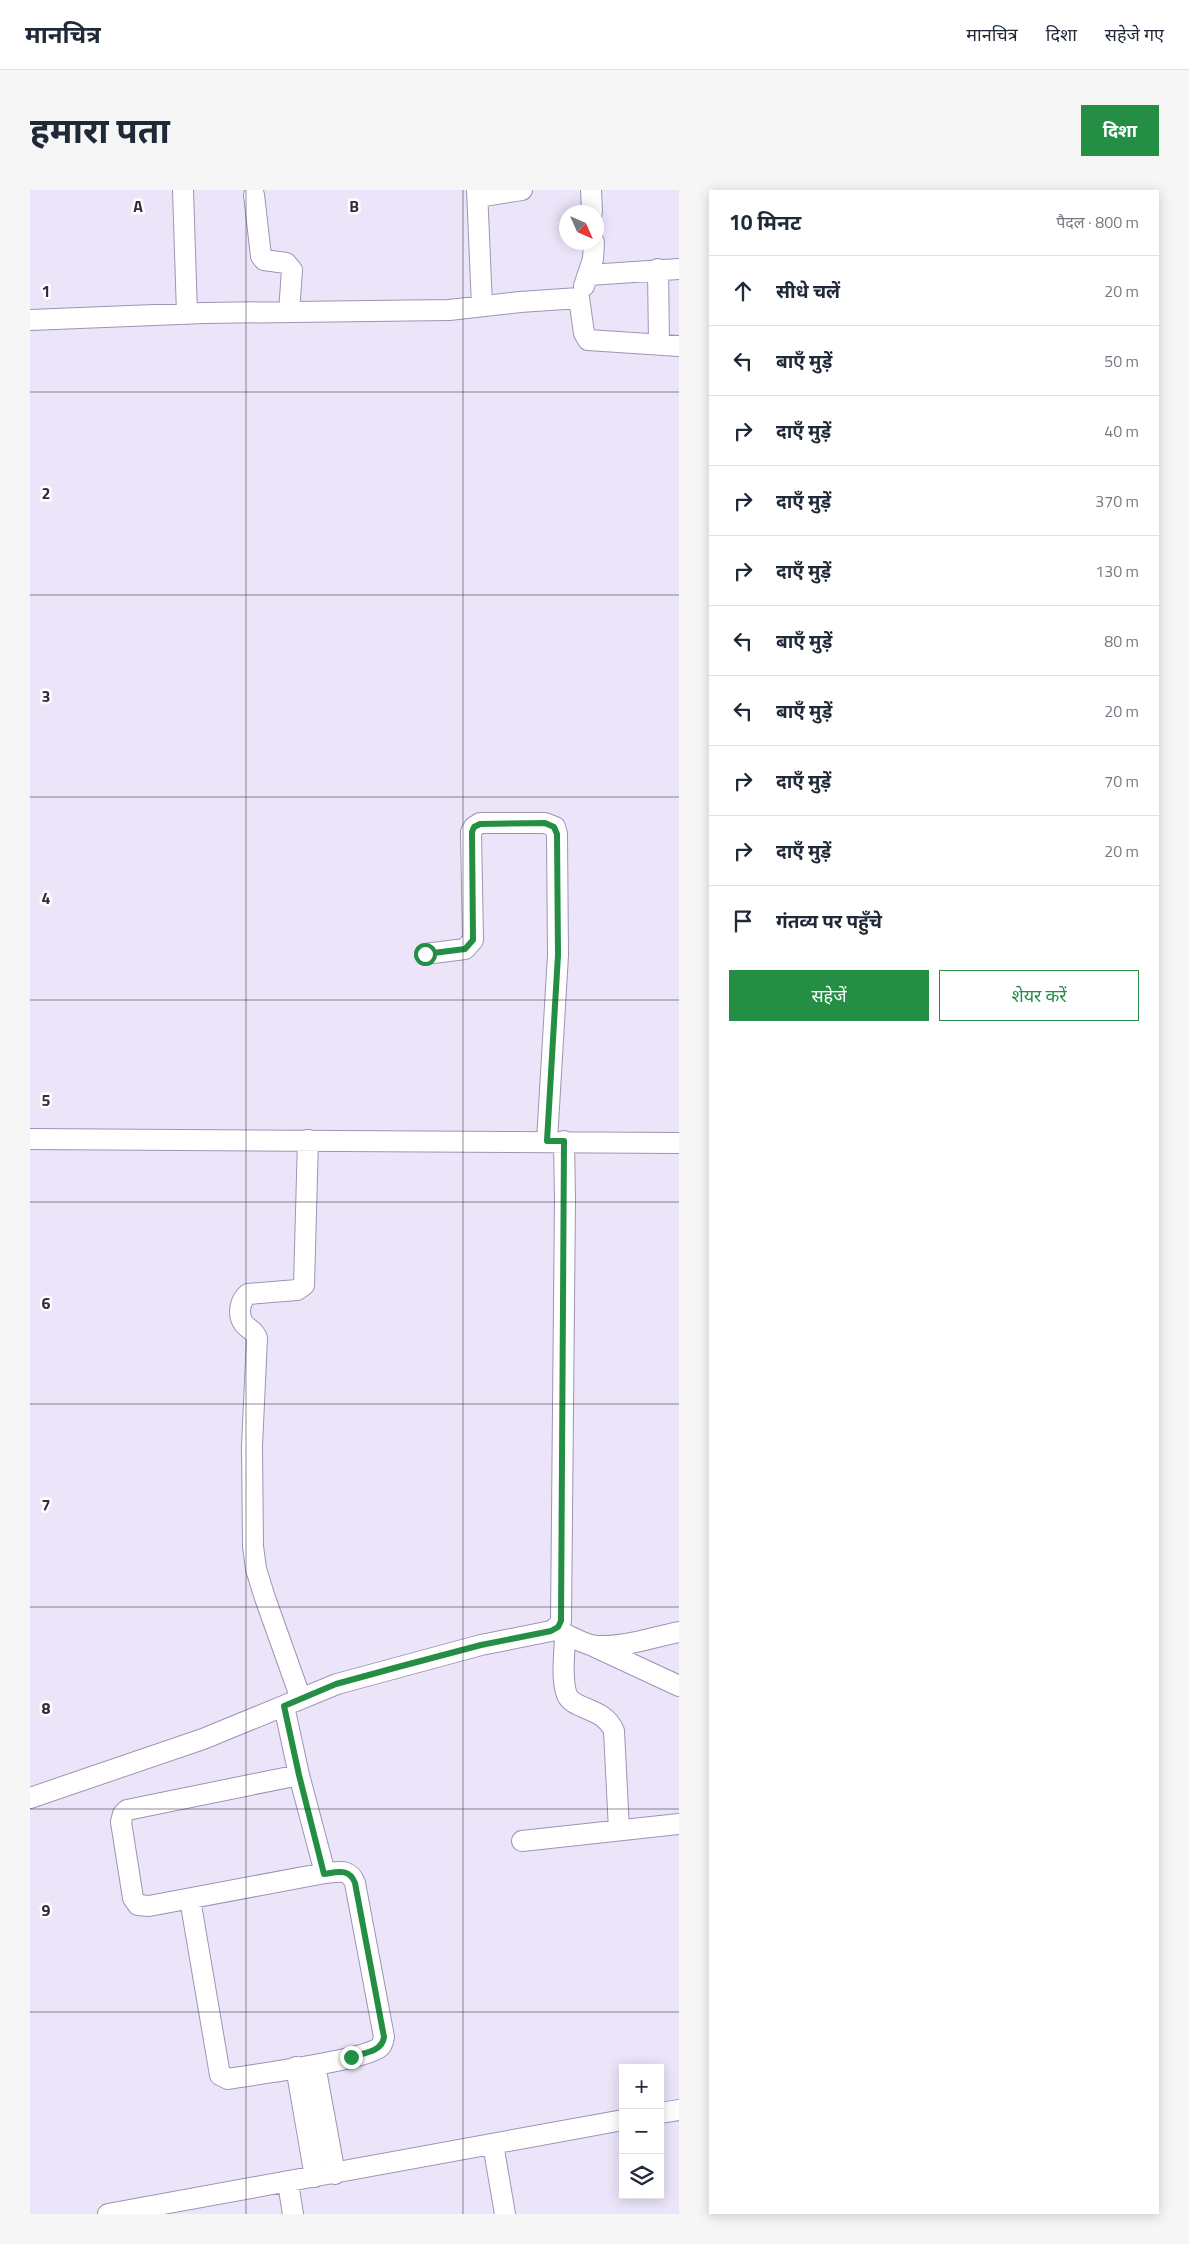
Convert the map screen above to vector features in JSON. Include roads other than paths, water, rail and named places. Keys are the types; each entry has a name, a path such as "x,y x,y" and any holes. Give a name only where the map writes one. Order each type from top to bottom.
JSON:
{"street":[{"path":"184,190 187,314"},
{"path":"482,306 478,194 522,190"},
{"path":"591,190 592,205"},
{"path":"254,195 262,258 286,263 292,270 289,312"},
{"path":"594,250 589,274 579,298 584,333 588,340 679,346"},
{"path":"589,274 679,269"},
{"path":"658,270 658,344"},
{"path":"30,320 187,314 449,310 579,298"},
{"path":"425,954 465,949 473,940 472,832 474,827 480,824 545,823 554,827 557,834 558,955 556,1141 560,1632 565,1685 568,1697 571,1702 602,1715 607,1719 614,1731 619,1830"},
{"path":"30,1139 679,1143"},
{"path":"308,1140 304,1285 297,1290 248,1294 243,1298 240,1310 242,1322 253,1331 257,1338 252,1446 253,1546 256,1569 293,1702 299,1775 324,1874"},
{"path":"30,1798 146,1760 336,1684 481,1645 560,1632 679,1686"},
{"path":"590,1644 614,1645 679,1632"},
{"path":"190,1899 220,2074 228,2078 306,2066 372,2052 383,2043 384,2037 355,1883 349,1873 344,1871 324,1874 142,1907 135,1903 121,1822 123,1814 136,1807 299,1775"},
{"path":"522,1841 679,1824"},
{"path":"306,2066 335,2174"},
{"path":"306,2066 315,2177"},
{"path":"664,2112 679,2110"},
{"path":"113,2214 619,2121"},
{"path":"493,2144 504,2214"},
{"path":"288,2182 293,2214"}]}
